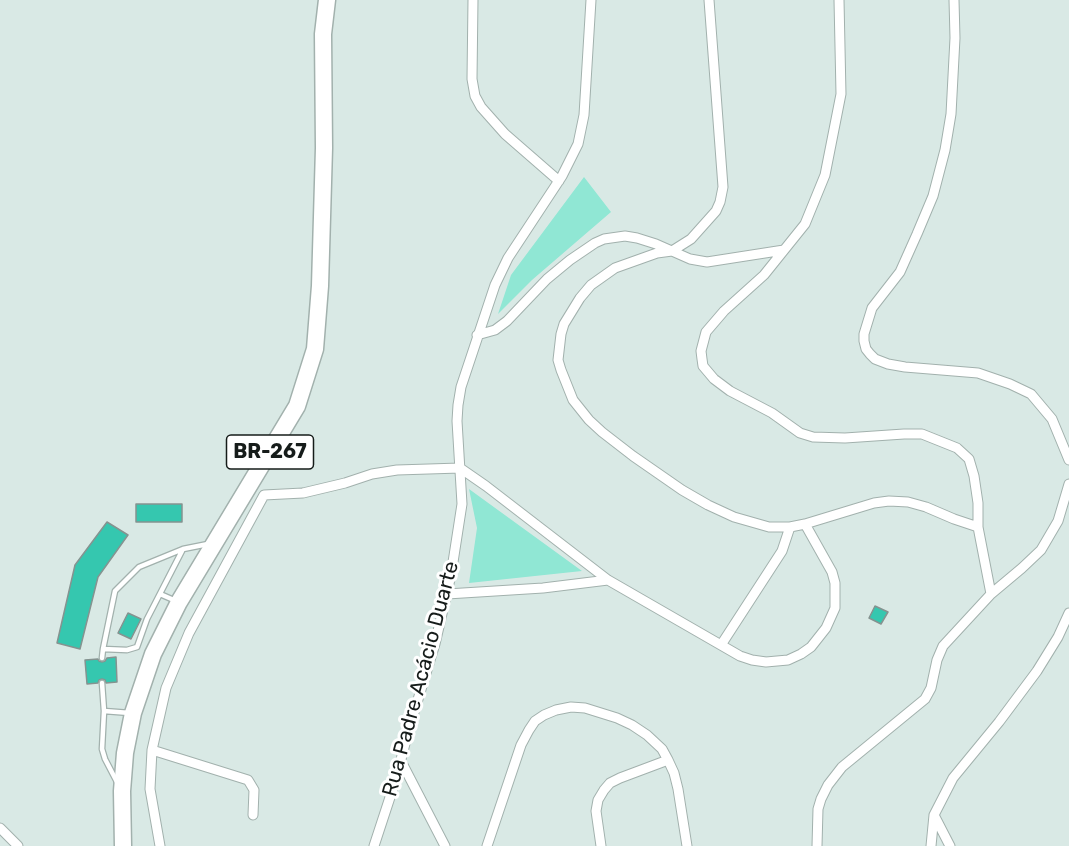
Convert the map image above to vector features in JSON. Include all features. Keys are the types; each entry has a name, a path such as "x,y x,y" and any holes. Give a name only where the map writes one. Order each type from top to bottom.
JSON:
{"highway":[{"path":"317,0 322,34"},
{"name":"BR-267","path":"123,846 122,791 125,753 145,650 214,543 256,492 297,406 315,350 320,286 324,148 322,34 327,0"}],"street":[{"path":"473,0 472,79 475,96 481,107 504,134 559,181"},
{"name":"Rua Padre Acácio Duarte","path":"374,846 435,644 447,594 462,504 458,405 461,387 495,285 508,258 559,181 578,144 584,115 591,0"},
{"path":"709,0 723,188 720,202 709,219 691,239 672,251 657,253 615,268 591,285 580,298 564,324 558,360 573,400 602,432 681,490 734,517 769,527 790,527 874,503 889,501 908,502 926,507 978,527"},
{"path":"840,0 841,94 825,175 805,224 764,275 724,311 706,333 701,351 703,366 714,379 730,391 772,413 800,433 813,437 845,438 922,434 957,448 969,459 974,476 978,527 991,594"},
{"path":"954,0 955,38 951,114 945,150 933,196 900,272 872,308 864,334 866,349 875,359 888,364 978,373 1031,394 1052,419 1069,460"},
{"path":"477,335 495,330 507,321 547,279 570,260 604,239 625,236 637,238 690,259 707,262 784,250"},
{"path":"160,846 150,795 152,750 166,688 189,633 256,492 303,493 372,474 397,470 460,468 608,580 740,656 766,662 788,660 811,647 826,628 835,608 835,584 832,572 805,524"},
{"path":"817,846 818,809 828,785 842,767 925,699 931,688 937,660 943,646 991,594 1041,549 1058,521 1069,484"},
{"path":"721,645 782,551 790,527"},
{"path":"447,594 543,588 608,580"},
{"path":"932,845 934,815 953,778 1037,671 1058,637 1069,613"},
{"path":"487,846 521,745 529,730 544,715 571,707 585,708 617,717 647,735 662,749 678,789 687,846"},
{"path":"152,750 248,780 254,790 253,815"},
{"path":"601,846 596,811 598,800 604,790 610,783 620,778 668,760"},
{"path":"401,761 445,846"},
{"path":"934,815 951,846"},
{"path":"0,828 18,846"}],"lane":[{"path":"102,658 115,591 138,567 183,549 214,543"},
{"path":"102,649 145,650 147,618 183,549"},
{"path":"160,594 178,602"},
{"path":"102,683 104,711 102,749 122,791"},
{"path":"104,711 133,713"}],"green space":[{"path":"584,177 611,212 532,280 498,314 511,275"},
{"path":"469,489 582,571 469,583 477,528"}],"building":[{"path":"136,504 182,504 182,522 136,522"},
{"path":"107,522 128,535 98,577 80,649 57,643 75,565"},
{"path":"875,606 888,612 881,624 869,618"},
{"path":"128,613 141,619 131,639 118,633"},
{"path":"116,657 117,682 106,683 102,679 98,683 87,684 85,660 98,659 102,662 107,658"}]}
